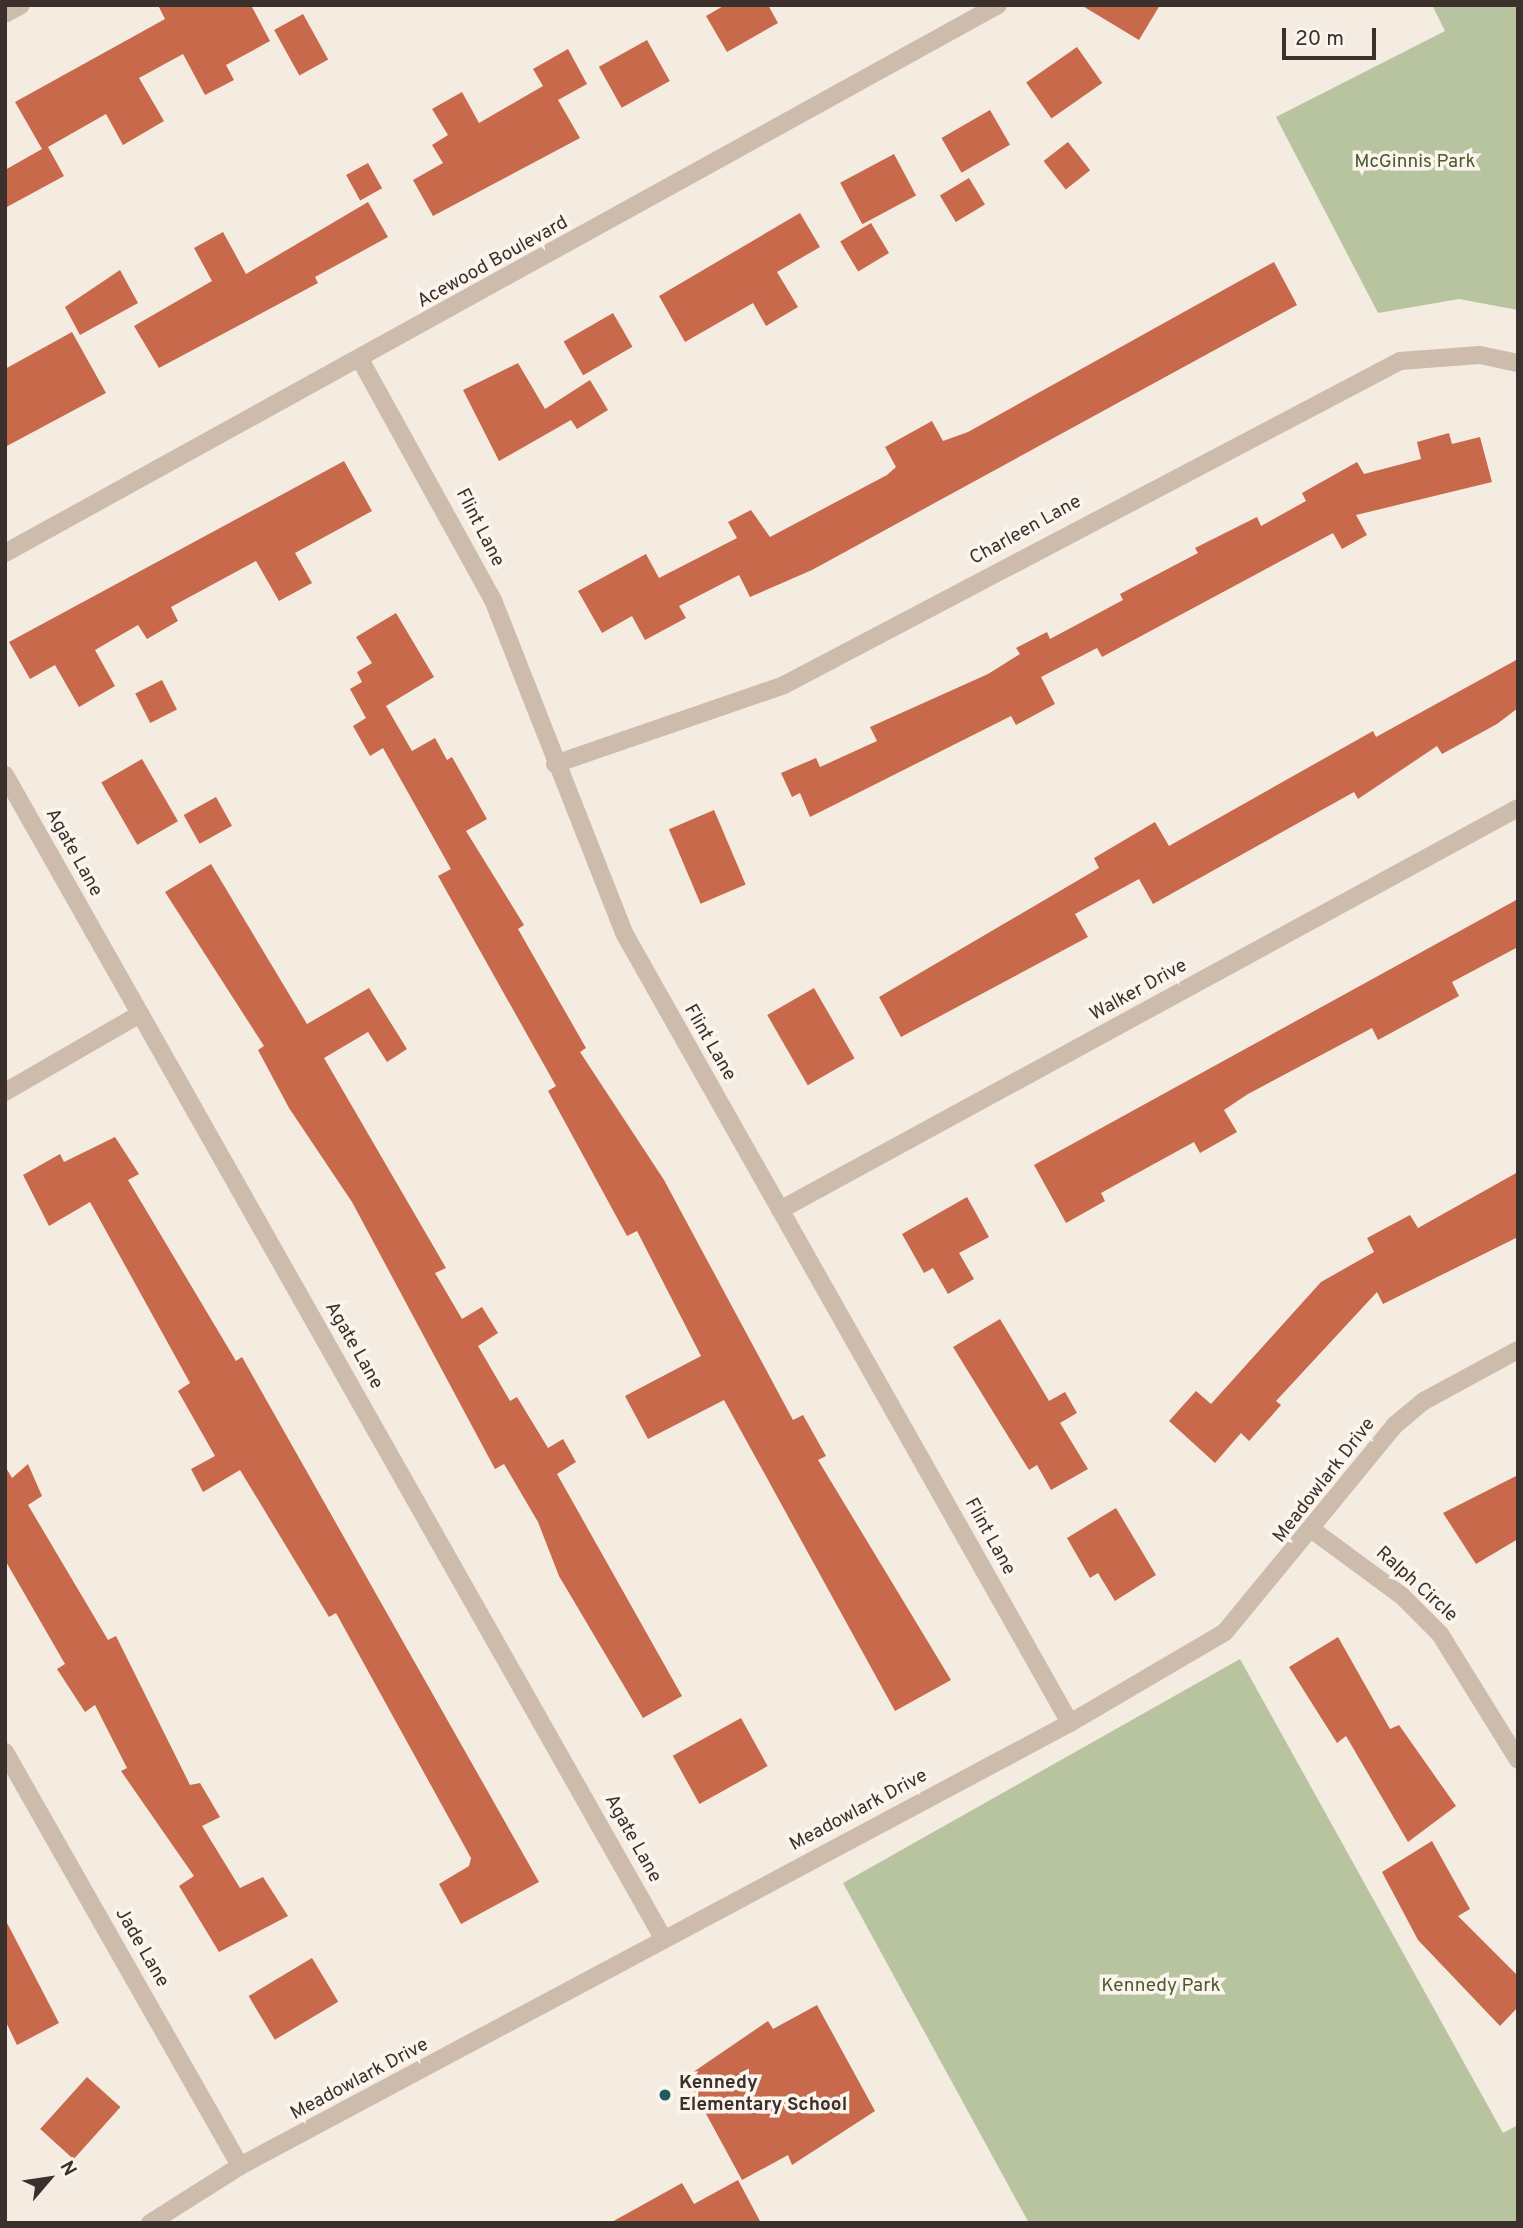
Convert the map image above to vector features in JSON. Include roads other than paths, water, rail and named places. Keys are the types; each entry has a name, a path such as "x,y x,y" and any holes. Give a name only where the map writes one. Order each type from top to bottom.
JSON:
{"street":[{"path":"5,14 21,5"},
{"name":"Acewood Boulevard","path":"5,553 361,361 998,5"},
{"name":"Charleen Lane","path":"555,764 784,685 1400,361 1480,355 1518,363"},
{"name":"Flint Lane","path":"361,361 493,600 555,764 624,933 1070,1723"},
{"name":"Agate Lane","path":"5,775 663,1938"},
{"name":"Walker Drive","path":"780,1210 1518,808"},
{"path":"5,1092 140,1014"},
{"name":"Meadowlark Drive","path":"150,2223 240,2166 1070,1723 1225,1632 1395,1425 1424,1401 1518,1350"},
{"name":"Ralph Circle","path":"1311,1529 1402,1596 1440,1634 1518,1760"},
{"name":"Jade Lane","path":"5,1752 240,2166"}],"place":[{"name":"Kennedy Elementary School","path":"665,2095"}],"park label":[{"name":"McGinnis Park","path":"1415,163"},
{"name":"Kennedy Park","path":"1161,1987"}]}
